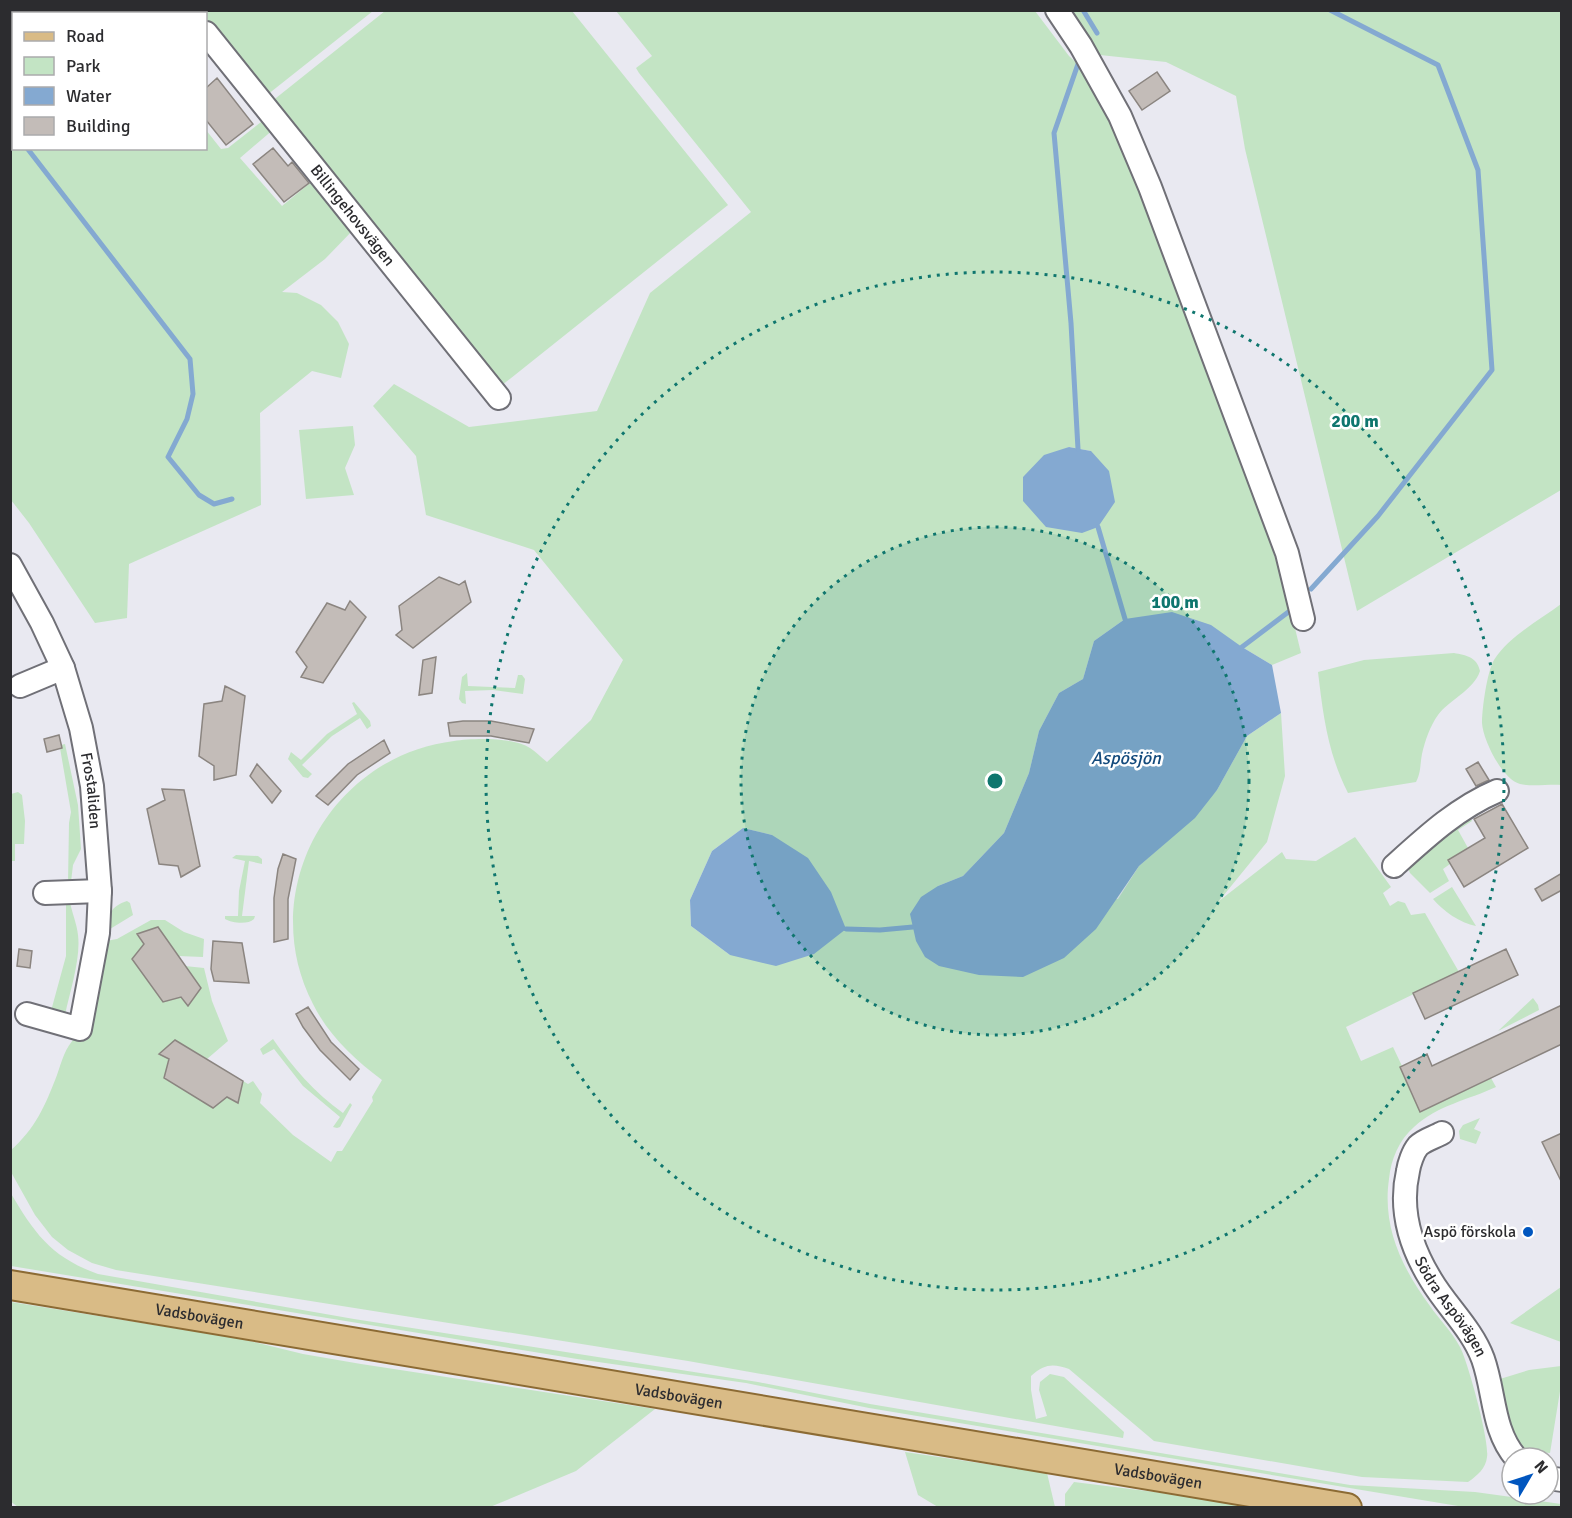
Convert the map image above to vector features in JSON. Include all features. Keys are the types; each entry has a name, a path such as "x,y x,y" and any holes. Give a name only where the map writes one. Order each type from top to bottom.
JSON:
{"main road":[{"name":"Vadsbovägen","path":"10,1285 1347,1508"}],"street":[{"path":"1057,10 1081,46 1115,107 1147,178 1287,553 1303,619"},
{"name":"Billingehovsvägen","path":"207,34 499,399"},
{"name":"Frostaliden","path":"10,565 42,623 63,669 81,728 92,786 100,891 98,933 80,1029 27,1014"},
{"path":"17,689 63,669"},
{"path":"1394,866 1459,811 1480,798 1497,792"},
{"path":"45,893 100,891"},
{"name":"Södra Aspövägen","path":"1442,1133 1418,1146 1409,1165 1403,1191 1404,1214 1410,1234 1431,1281 1473,1339 1484,1360 1498,1426 1507,1446"}],"green space":[{"path":"11,11 156,11 12,12 12,150 207,150 207,131 221,149 228,148 265,119 274,129 240,158 282,206 316,178 356,227 325,259 282,292 297,293 321,305 338,322 349,344 341,378 312,371 260,413 261,505 129,564 127,618 95,623 29,523 11,500"},
{"path":"192,11 373,11 267,95 207,28 207,12"},
{"path":"385,11 572,11 728,205 496,390 271,102"},
{"path":"616,11 1035,11 1069,56 1083,69 1123,139 1261,515 1286,591 1301,653 1272,665 1242,647 1125,619 1094,641 1083,679 1059,693 1039,731 1029,773 1004,833 963,876 938,886 1118,899 1139,866 1217,790 1247,736 1281,713 1285,776 1267,842 1219,901 1282,852 1286,859 1316,861 1355,837 1391,887 1383,893 1390,906 1398,901 1405,903 1411,915 1425,913 1459,972 1346,1027 1361,1061 1393,1047 1420,1112 1491,1078 1496,1087 1433,1113 1409,1132 1394,1157 1388,1197 1392,1230 1403,1262 1420,1292 1460,1347 1473,1384 1482,1420 1487,1457 1481,1471 1468,1482 1362,1477 1154,1441 1069,1369 1058,1366 1045,1367 1031,1376 1036,1419 1047,1416 1039,1390 1040,1382 1050,1374 1064,1377 1124,1432 1123,1438 688,1361 116,1270 92,1263 68,1250 52,1237 35,1215 11,1172 10,1151 27,1134 39,1116 66,1050 76,1037 106,941 117,939 151,920 165,920 184,932 204,939 203,957 178,956 157,927 137,934 144,944 132,959 163,1002 181,997 188,1006 201,988 185,966 204,968 212,1001 228,1041 207,1059 175,1040 160,1054 169,1059 164,1078 213,1108 227,1097 238,1102 243,1081 248,1084 253,1081 262,1094 260,1103 293,1135 331,1162 337,1151 342,1151 373,1101 372,1097 382,1080 334,1037 319,1016 297,961 293,918 299,876 315,836 340,801 372,773 410,752 454,741 493,739 523,744 547,762 591,720 623,660 534,550 426,515 416,456 373,406 394,384 469,427 597,411 650,293 751,212 639,73 636,68 652,56","holes":["1069,447 1091,451 1023,477","743,828 772,835 730,955 691,926 690,900 712,851"]},
{"path":"1067,11 1561,11 1561,490 1357,611 1245,149 1236,96 1166,62 1100,55"},
{"path":"353,426 355,445 345,468 354,495 306,499 299,430"},
{"path":"1561,604 1561,785 1520,784 1513,781 1500,767 1483,730 1487,682 1491,666 1500,651 1525,629"},
{"path":"1454,653 1474,660 1480,671 1472,684 1435,719 1425,744 1416,782 1348,793 1331,749 1324,719 1318,672 1364,660"},
{"path":"467,673 468,686 515,688 518,675 522,675 525,679 523,694 493,690 465,691 466,704 462,703 459,699 462,677"},
{"path":"354,702 370,721 371,726 367,729 360,718 332,736 302,765 312,774 308,778 303,777 288,759 291,752 301,760 327,734 357,714 352,703"},
{"path":"65,744 78,805 81,849 73,865 71,882 68,883 71,812 60,748"},
{"path":"18,792 22,795 25,821 24,844 15,844 15,861 11,861 11,794"},
{"path":"1468,814 1472,821 1458,830 1468,848 1448,860 1450,864 1443,869 1449,881 1430,893 1410,873 1407,866"},
{"path":"236,855 258,856 262,859 262,864 249,861 242,916 255,916 251,921 244,923 225,919 225,916 238,916 239,891 245,861 232,858"},
{"path":"1452,887 1476,926 1452,916 1433,899"},
{"path":"127,901 130,903 133,915 110,929 106,929 112,911 117,905"},
{"path":"66,902 70,902 79,944 77,964 65,1015 51,1011 66,956"},
{"path":"1533,998 1539,1010 1498,1031"},
{"path":"273,1039 288,1060 332,1105 343,1113 350,1103 352,1105 340,1127 333,1127 340,1117 303,1086 274,1049 263,1055 260,1049"},
{"path":"1480,1118 1474,1129 1481,1132 1476,1144 1460,1139 1459,1131 1463,1125"},
{"path":"10,1192 36,1232 56,1252 98,1274 354,1319 758,1382 870,1404 1350,1485 1475,1492 1500,1495 1500,1506 1560,1506 1560,1504 1561,1507 1464,1507 869,1408 746,1383 577,1359 11,1266"},
{"path":"1561,1287 1561,1342 1510,1323"},
{"path":"11,1302 242,1339 303,1354 361,1364 655,1409 576,1471 490,1507 18,1507 10,1501"},
{"path":"1561,1366 1561,1385 1551,1446 1519,1446 1509,1430 1500,1379 1529,1370"},
{"path":"905,1452 1047,1473 1055,1507 938,1507 918,1495"},
{"path":"1074,1482 1255,1507 1065,1507 1065,1494"}],"water":[{"path":"1069,447 1091,451 1109,471 1115,502 1098,527 1082,533 1046,527 1023,501 1023,477 1044,455"},
{"name":"Aspösjön","path":"1172,612 1211,625 1272,665 1281,713 1247,736 1217,790 1195,818 1139,866 1096,929 1064,958 1023,977 979,975 939,966 925,957 916,941 910,914 921,897 938,886 963,876 1004,833 1029,773 1039,731 1059,693 1083,679 1094,641 1125,619"},
{"path":"743,828 772,835 808,858 831,892 846,929 814,954 776,966 730,955 691,926 690,900 712,851"}],"building":[{"path":"1157,72 1170,91 1142,110 1129,91"},
{"path":"217,78 253,124 226,145 207,121 207,87"},
{"path":"273,148 288,166 292,162 309,183 284,202 253,164"},
{"path":"439,577 459,585 465,581 471,602 413,648 396,635 402,630 399,606"},
{"path":"350,601 366,617 323,683 301,677 307,667 296,652 327,603 345,610"},
{"path":"436,657 432,693 419,695 423,660"},
{"path":"225,686 245,696 236,775 214,780 214,766 199,756 204,704 222,701"},
{"path":"491,721 534,729 529,743 491,736 450,736 448,723"},
{"path":"59,735 62,748 47,752 44,739"},
{"path":"384,740 390,753 357,775 328,805 316,796 348,764"},
{"path":"1478,762 1489,780 1476,786 1466,769"},
{"path":"257,764 281,791 272,803 250,776"},
{"path":"162,789 184,790 200,866 181,877 178,866 159,864 147,809 165,800"},
{"path":"1502,804 1528,848 1464,887 1448,860 1485,838 1474,819"},
{"path":"283,854 296,859 288,899 288,939 274,942 274,898 278,869"},
{"path":"1562,873 1562,890 1542,901 1535,889"},
{"path":"158,927 201,988 188,1006 181,997 163,1002 132,959 144,944 137,934"},
{"path":"213,941 242,943 249,983 214,981 211,969"},
{"path":"19,949 32,951 30,968 17,966"},
{"path":"1506,949 1518,975 1425,1019 1413,993"},
{"path":"1562,1005 1562,1044 1420,1112 1400,1067 1427,1054 1432,1066"},
{"path":"308,1007 331,1042 359,1069 350,1080 320,1050 303,1027 296,1014"},
{"path":"175,1040 243,1081 238,1103 227,1097 213,1108 164,1078 169,1059 159,1054"},
{"path":"1562,1133 1562,1183 1542,1142"}],"waterway":[{"path":"1083,10 1097,33"},
{"path":"1311,589 1378,516 1492,370 1478,170 1438,65 1330,10"},
{"path":"1078,64 1054,133 1071,323 1078,449"},
{"path":"29,150 190,359 193,394 187,419 168,457 199,495 214,504 232,499"},
{"path":"1098,527 1125,619"},
{"path":"1242,647 1291,610"},
{"path":"846,929 880,930 913,927"}],"place":[{"name":"Aspö förskola","path":"1528,1232"}]}
